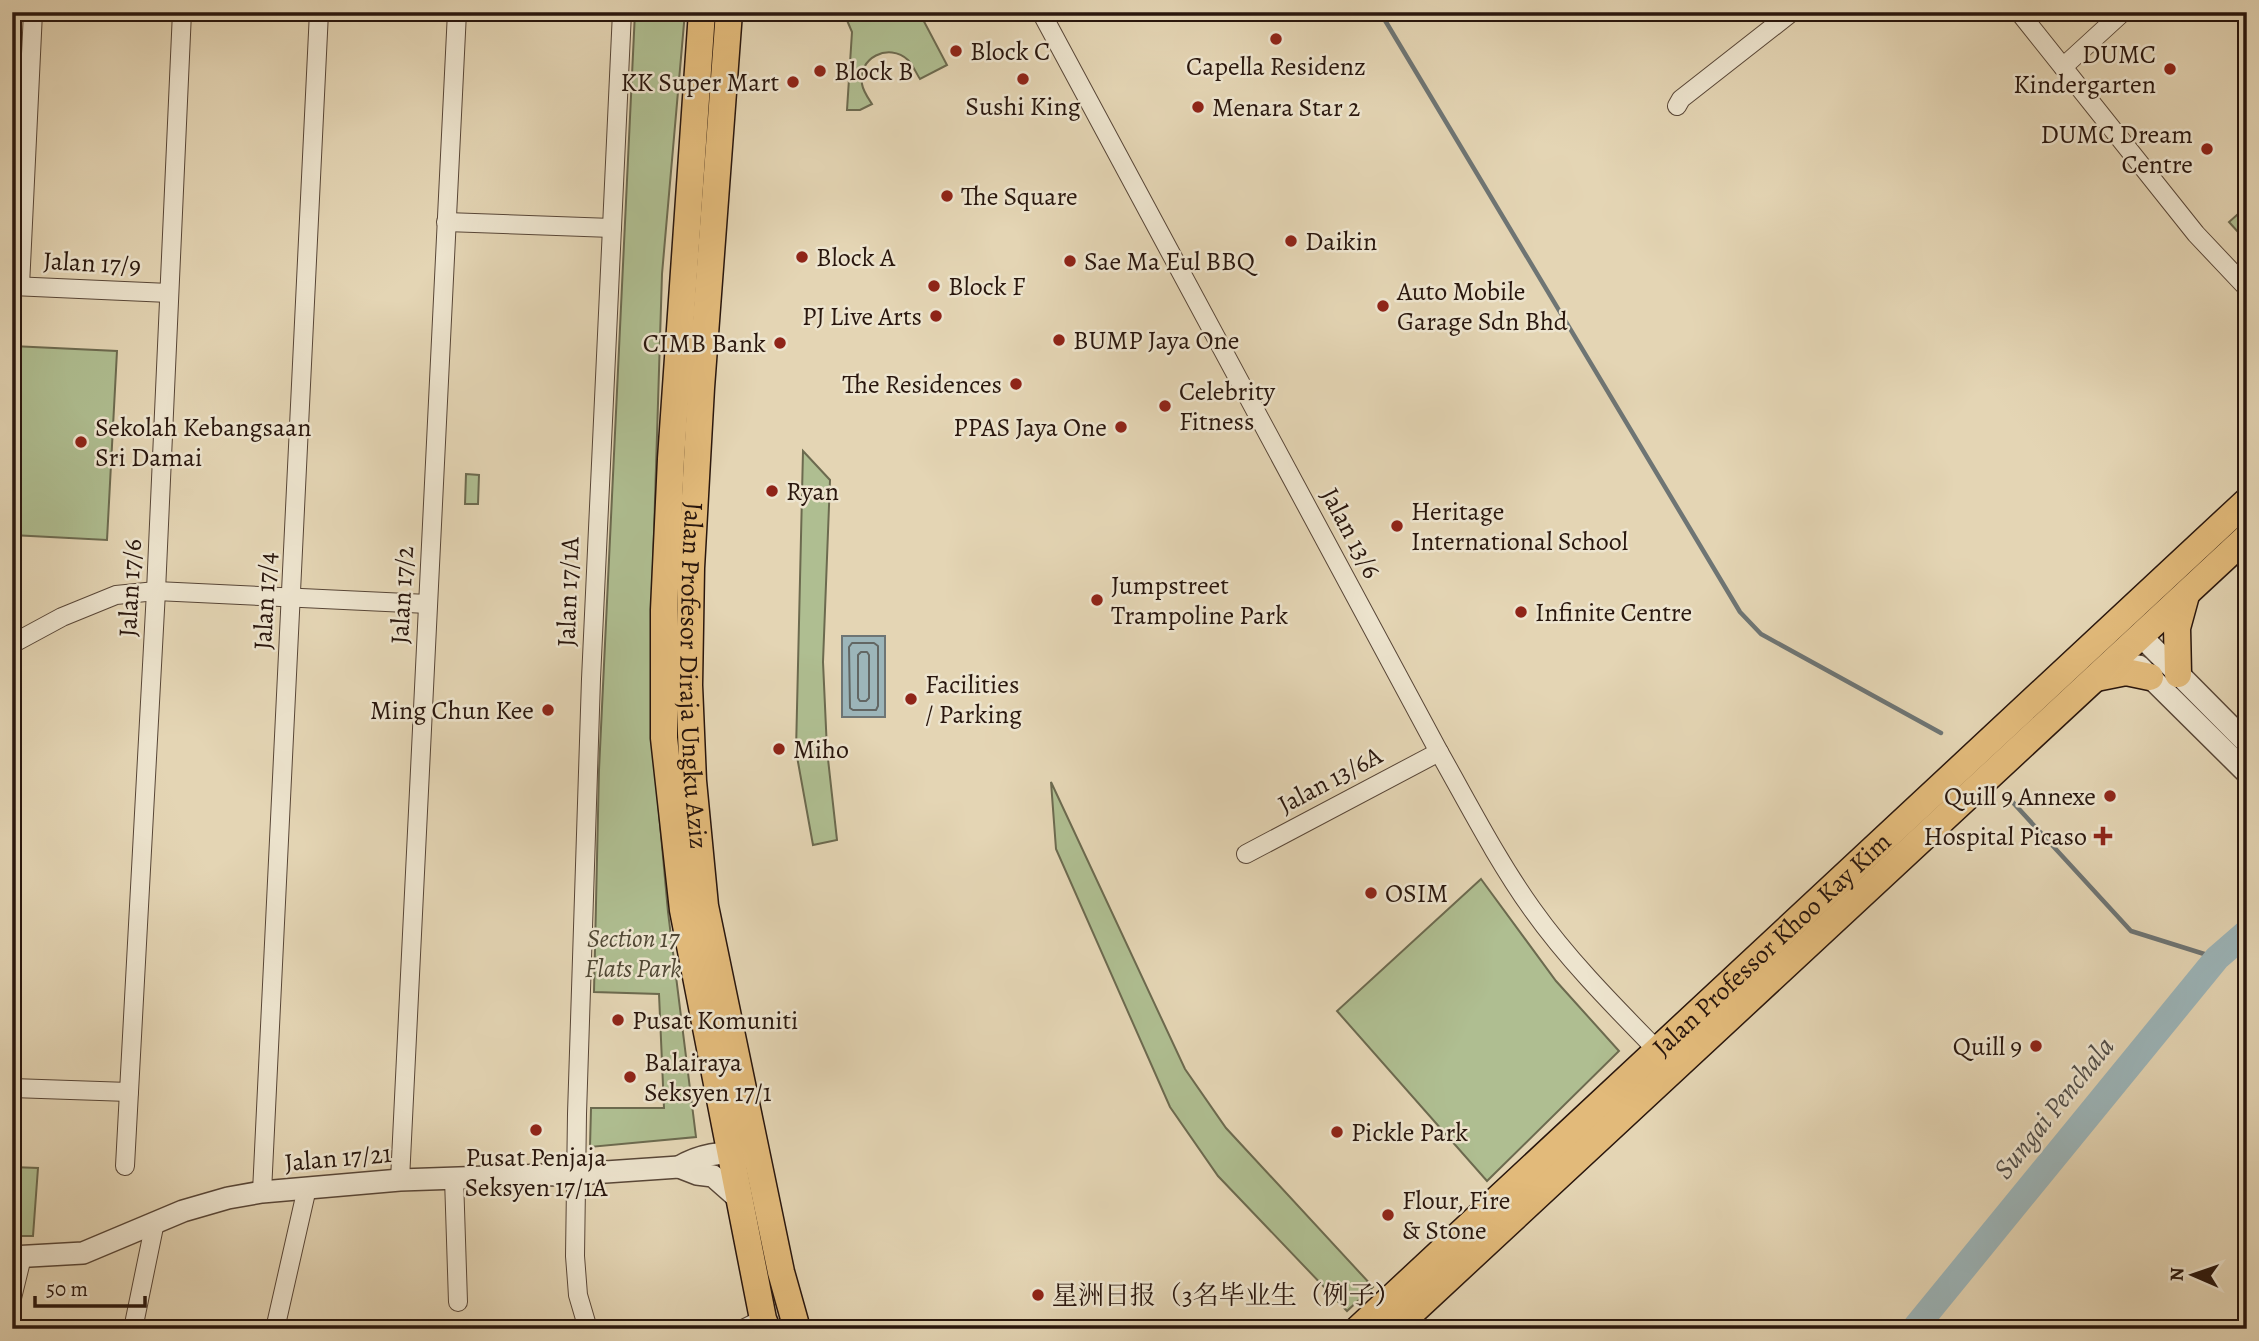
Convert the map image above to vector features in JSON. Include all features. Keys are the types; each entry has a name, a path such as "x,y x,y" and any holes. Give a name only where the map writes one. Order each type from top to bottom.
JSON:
{"main road":[{"name":"Jalan Profesor Diraja Ungku Aziz","path":"702,12 671,459 664,610 664,738 683,910 731,1153 757,1326"},
{"name":"Jalan Profesor Diraja Ungku Aziz","path":"729,12 701,388 691,568 689,685 693,780 705,906 781,1272 797,1329"},
{"name":"Jalan Professor Khoo Kay Kim","path":"1358,1329 2247,501"},
{"name":"Jalan Professor Khoo Kay Kim","path":"1394,1329 2247,537"},
{"path":"2065,669 2131,642 2129,624 2136,612 2176,565"},
{"path":"2178,674 2177,628 2187,593"},
{"path":"2095,679 2126,672 2150,677"}],"street":[{"path":"16,286 21,110 33,12"},
{"name":"Jalan 17/6","path":"125,1166 156,591 182,12"},
{"name":"Jalan 17/4","path":"262,1192 319,12"},
{"name":"Jalan 17/2","path":"400,1180 457,12"},
{"name":"Jalan 17/1A","path":"588,1329 578,1295 575,1256 576,1174 591,679 622,12"},
{"name":"Jalan 13/6","path":"1041,12 1495,852 1533,910 1582,973 1657,1050"},
{"path":"1677,106 1681,99 1792,12"},
{"path":"2019,12 2196,234 2247,288"},
{"path":"2063,67 2123,12"},
{"path":"446,222 611,228"},
{"name":"Jalan 17/9","path":"16,286 169,293"},
{"path":"12,644 62,617 116,595 156,591 428,604"},
{"path":"2131,642 2178,674 2247,743"},
{"path":"2131,642 2150,677 2245,770"},
{"name":"Jalan 13/6A","path":"1246,854 1439,752"},
{"path":"12,1088 130,1092"},
{"path":"731,1153 743,1155 751,1162 763,1188"},
{"name":"Jalan 17/21","path":"679,1167 694,1158 731,1153"},
{"name":"Jalan 17/21","path":"17,1257 83,1253 183,1211 228,1198 262,1192 400,1180 576,1174 679,1167 713,1177 737,1198"},
{"path":"454,1178 458,1302"},
{"path":"280,1328 307,1188"},
{"path":"133,1329 155,1222"},
{"path":"12,1298 17,1257"}],"green space":[{"path":"12,12 21,12 18,98 12,98"},
{"name":"Section 17 Flats Park","path":"635,12 685,12 662,274 651,629 652,735 668,912 696,1137 590,1147 591,1108 664,1108 659,994 594,992 599,770"},
{"path":"838,12 919,12 947,65 920,79 910,62 900,55 892,52 876,56 869,60 862,75 863,89 872,104 860,110 847,110 852,32 846,18"},
{"path":"2247,206 2247,242 2229,222"},
{"path":"12,346 117,351 107,540 12,535"},
{"path":"803,451 830,480 823,662 827,750 837,840 813,845 796,751"},
{"path":"466,474 479,475 478,504 465,504"},
{"path":"1051,782 1185,1069 1226,1128 1373,1287 1347,1311 1218,1176 1170,1107 1056,849"},
{"path":"1481,879 1556,981 1619,1051 1487,1181 1337,1011"},
{"path":"12,1167 38,1168 33,1236 12,1236"}],"water":[{"path":"842,636 885,636 885,717 842,717"}],"waterway":[{"path":"1380,12 1740,612 1761,634 1941,733"},
{"path":"2007,796 2131,931 2217,958"},
{"name":"Sungai Penchala","path":"1914,1329 2217,958 2247,932"}],"place":[{"name":"Capella Residenz","path":"1276,39"},
{"name":"Block C","path":"956,51"},
{"name":"DUMC Kindergarten","path":"2170,69"},
{"name":"Block B","path":"820,71"},
{"name":"Sushi King","path":"1023,79"},
{"name":"KK Super Mart","path":"793,82"},
{"name":"Menara Star 2","path":"1198,107"},
{"name":"DUMC Dream Centre","path":"2207,149"},
{"name":"The Square","path":"947,196"},
{"name":"Daikin","path":"1291,241"},
{"name":"Block A","path":"802,257"},
{"name":"Sae Ma Eul BBQ","path":"1070,261"},
{"name":"Block F","path":"934,286"},
{"name":"Auto Mobile Garage Sdn Bhd","path":"1383,306"},
{"name":"PJ Live Arts","path":"936,316"},
{"name":"BUMP Jaya One","path":"1059,340"},
{"name":"CIMB Bank","path":"780,343"},
{"name":"The Residences","path":"1016,384"},
{"name":"Celebrity Fitness","path":"1165,406"},
{"name":"PPAS Jaya One","path":"1121,427"},
{"name":"Sekolah Kebangsaan Sri Damai","path":"81,442"},
{"name":"Ryan","path":"772,491"},
{"name":"Heritage International School","path":"1397,526"},
{"name":"Jumpstreet Trampoline Park","path":"1097,600"},
{"name":"Infinite Centre","path":"1521,612"},
{"name":"Facilities / Parking","path":"911,699"},
{"name":"Ming Chun Kee","path":"548,710"},
{"name":"Miho","path":"779,749"},
{"name":"Quill 9 Annexe","path":"2110,796"},
{"name":"Hospital Picaso","path":"2103,836"},
{"name":"OSIM","path":"1371,893"},
{"name":"Pusat Komuniti","path":"618,1020"},
{"name":"Quill 9","path":"2036,1046"},
{"name":"Balairaya Seksyen 17/1","path":"630,1077"},
{"name":"Pusat Penjaja Seksyen 17/1A","path":"536,1130"},
{"name":"Pickle Park","path":"1337,1132"},
{"name":"Flour, Fire & Stone","path":"1388,1215"},
{"name":"星洲日报（3名毕业生（例子））","path":"1038,1295"}]}
